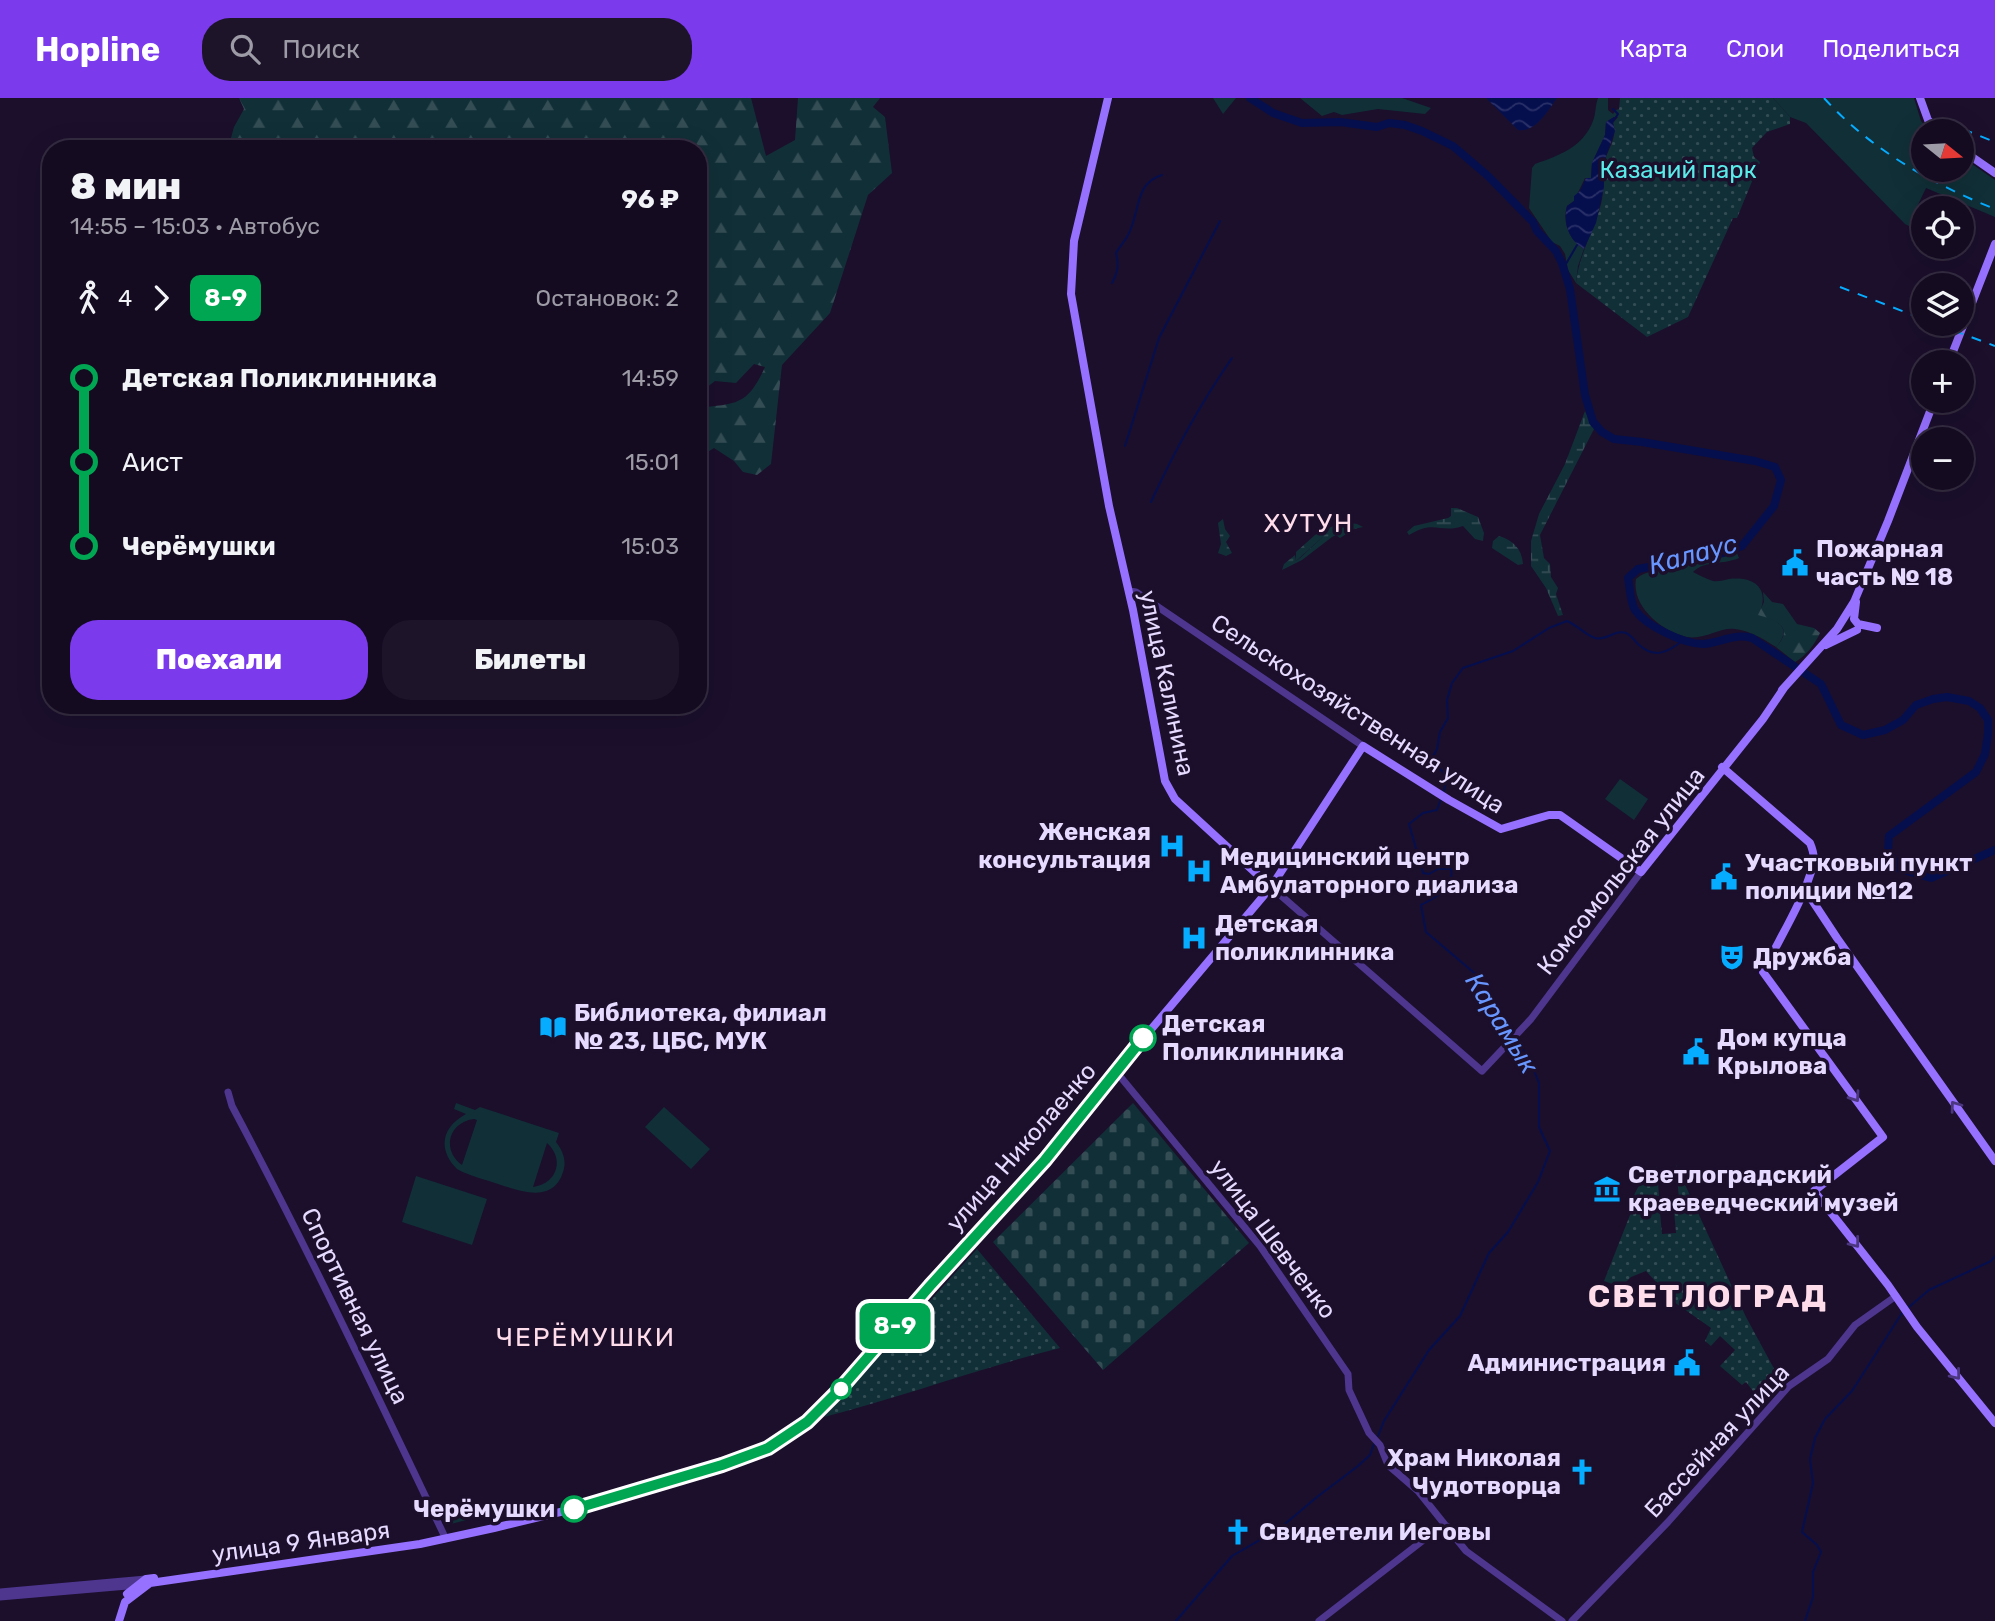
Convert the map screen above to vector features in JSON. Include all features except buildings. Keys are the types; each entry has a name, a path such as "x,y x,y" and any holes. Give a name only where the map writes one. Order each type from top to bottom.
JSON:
{"main road":[{"name":"улица Калинина","path":"1109,98 1074,241 1071,294 1109,506 1130,591 1165,781 1175,799 1272,885"},
{"path":"1109,98 1077,241 1073,294 1111,506 1130,591"},
{"path":"1920,98 1928,119"},
{"path":"1974,158 1995,173"},
{"path":"1954,350 1995,244"},
{"name":"Комсомольская улица","path":"1641,872 1784,688 1837,629 1856,599 1929,413"},
{"path":"1837,629 1877,628 1858,624 1854,619 1856,599"},
{"path":"1812,655 1857,630"},
{"name":"Сельскохозяйственная улица","path":"1363,746 1501,830 1549,815 1560,815 1641,872"},
{"name":"улица Николаенко","path":"793,1429 844,1381 927,1283 1041,1157 1272,885 1363,746"},
{"path":"1722,768 1810,843 1814,855 1813,865 1763,972 1883,1137 1814,1191 1917,1327 1995,1423"},
{"path":"1804,888 1836,938 1995,1161"},
{"name":"улица Николаенко","path":"841,1388 1045,1160 1115,1070"},
{"name":"улица 9 Января","path":"148,1581 444,1537 581,1507 722,1465 768,1448 807,1422 841,1388"},
{"name":"улица 9 Января","path":"444,1537 580,1503 722,1460 767,1446 793,1429"},
{"path":"116,1621 121,1600 138,1585 148,1581"},
{"path":"116,1621 125,1602 148,1581"}],"street":[{"name":"Сельскохозяйственная улица","path":"1130,591 1136,592 1363,746"},
{"name":"Комсомольская улица","path":"1482,1071 1531,1019 1641,872"},
{"name":"улица Калинина","path":"1272,885 1482,1071"},
{"name":"улица Шевченко","path":"1115,1070 1260,1246 1348,1374 1349,1390 1369,1433 1380,1445 1388,1465 1418,1491 1466,1551 1562,1621"},
{"name":"Спортивная улица","path":"228,1092 232,1106 291,1216 444,1537"},
{"name":"Бассейная улица","path":"1572,1621 1668,1522 1788,1386 1829,1359 1855,1325 1896,1296"},
{"path":"1319,1621 1439,1528 1447,1526"},
{"path":"1327,1621 1447,1526"},
{"path":"0,1594 148,1581"},
{"path":"0,1594 138,1585"}],"green space":[{"path":"239,98 751,98 766,156 795,140 798,98 880,98 873,107 885,117 892,173 868,195 830,313 782,365 771,464 757,475 743,472 734,461 714,448 707,452 707,407 732,403 746,396 759,380 765,367 754,364 736,383 715,381 707,387 707,140 230,140 244,109"},
{"path":"1213,98 1236,98 1223,114"},
{"path":"1300,98 1402,98 1431,108 1425,114 1378,109 1342,115 1334,112 1322,116"},
{"path":"1598,98 1608,98 1608,110 1613,114 1616,110 1618,117 1606,122 1605,135 1592,163 1591,178 1585,178 1574,201 1567,206 1565,218 1568,230 1574,241 1584,249 1576,283 1568,270 1565,254 1560,246 1552,242 1529,208 1532,168 1535,164 1577,144 1589,130"},
{"name":"Казачий парк","path":"1620,98 1773,98 1790,117 1790,124 1767,132 1752,148 1754,157 1760,162 1737,218 1733,218 1688,317 1647,337 1576,283 1580,262 1601,204 1604,165 1614,137 1613,123 1618,117 1616,110 1619,109"},
{"path":"1773,98 1914,98 1920,119 1911,119 1911,182 1974,182 1974,165 1995,180 1995,217 1974,208 1974,196 1945,196 1926,188 1922,196 1911,196 1911,227 1806,123 1790,117"},
{"path":"1585,411 1594,429 1540,535 1544,558 1550,564 1551,577 1558,588 1556,594 1563,615 1558,616 1546,588 1531,566 1531,541 1539,514 1565,464"},
{"path":"1451,508 1478,517 1484,533 1483,541 1475,539 1463,526 1449,529 1425,528 1409,535 1407,532 1414,526 1448,518 1451,516"},
{"path":"1223,519 1230,536 1226,542 1232,553 1226,556 1218,553 1221,544 1218,523"},
{"path":"1344,522 1363,527 1340,538 1336,535 1332,537 1302,560 1282,570 1284,564 1295,555 1296,561 1326,534 1326,529"},
{"path":"1326,529 1326,534 1296,561 1296,552"},
{"path":"1499,536 1516,546 1523,564 1518,565 1492,548 1493,541"},
{"path":"1737,553 1739,558 1709,564 1693,572 1713,581 1747,580 1758,586 1763,598 1759,614 1777,622 1783,629 1781,640 1776,647 1752,633 1735,629 1694,637 1677,634 1650,616 1638,599 1636,579 1645,573"},
{"path":"1763,592 1772,602 1783,604 1797,624 1814,628 1820,633 1810,649 1795,662 1776,647 1784,634 1781,625 1758,615 1764,602"},
{"path":"1620,779 1648,799 1634,820 1605,799"},
{"path":"456,1103 475,1110 480,1107 559,1133 556,1142 565,1164 558,1182 544,1192 526,1192 457,1169 447,1154 445,1139 452,1125 466,1114 454,1109","holes":["477,1120 462,1165 452,1152 451,1138 459,1125","547,1143 556,1156 556,1170 548,1181 533,1187"]},
{"path":"1133,1103 1249,1243 1103,1370 993,1242"},
{"path":"664,1107 710,1149 691,1169 645,1127"},
{"path":"1676,1165 1746,1317 1778,1376 1753,1391 1746,1382 1742,1385 1720,1366 1735,1350 1720,1336 1711,1346 1705,1341 1711,1328 1674,1302 1646,1271 1631,1277 1621,1287 1604,1281 1630,1215 1631,1203 1659,1202 1662,1234 1676,1233 1673,1200 1679,1199"},
{"path":"1657,1167 1659,1196 1633,1197 1648,1168"},
{"path":"416,1176 487,1199 472,1245 402,1222"},
{"path":"977,1249 1060,1348 824,1417"},
{"path":"475,1503 478,1517 451,1524 447,1510"}],"water":[{"path":"1486,98 1557,98 1535,125 1518,130"},
{"path":"1614,117 1615,131 1604,162 1604,187 1596,223 1584,249 1574,241 1568,230 1567,206 1574,201 1574,196 1580,191 1586,178 1591,178 1592,163 1605,135 1606,122"}],"waterway":[{"name":"Калаус","path":"1250,98 1273,113 1302,123 1340,122 1377,127 1389,123 1405,125 1453,146 1488,176 1533,222 1562,263 1570,289 1585,395 1593,422 1602,432 1614,439 1755,461 1775,467 1781,480 1774,506 1742,546 1723,553 1638,569 1628,578 1635,610 1656,628 1695,643 1710,643 1732,637 1752,638 1821,684 1841,725 1863,735 1885,730 1903,720 1916,705 1933,699 1947,697 1969,701 1980,708 1988,720 1988,734 1985,754 1976,772 1889,836 1888,851 1900,869 1931,878 1995,850"},
{"path":"1613,109 1618,114 1616,117"},
{"path":"1112,283 1117,268 1116,253 1132,227 1142,192 1153,179 1162,175"},
{"path":"1125,446 1159,338 1220,221"},
{"path":"1563,269 1577,245"},
{"path":"1151,502 1188,428 1232,358"},
{"name":"Карамык","path":"1443,794 1447,778 1432,758 1437,749 1440,732 1448,718 1447,700 1452,683 1463,668 1513,651 1549,628 1567,621 1595,638 1626,633 1644,649 1655,653 1671,649 1682,641"},
{"name":"Карамык","path":"1441,799 1437,810 1423,813 1409,824 1423,873 1451,869 1447,887 1421,905 1426,932 1479,977 1499,1018 1512,1035"},
{"name":"Карамык","path":"1378,1436 1384,1421 1429,1350 1460,1316 1489,1253 1508,1232 1538,1182 1550,1151 1539,1127 1539,1083 1529,1058 1515,1039"},
{"path":"1909,1307 1929,1290 1991,1261 1995,1256"},
{"path":"1805,1621 1813,1597 1813,1572 1821,1552 1802,1532 1813,1483 1810,1459 1815,1438 1825,1419 1852,1391 1902,1313"},
{"name":"Карамык","path":"1176,1621 1232,1556 1279,1529 1358,1466 1370,1455 1374,1444"}],"railway":[{"path":"1824,98 1861,133 1903,163 1948,188 1995,209"},
{"path":"1974,134 1995,142"},
{"path":"1840,287 1911,314"},
{"path":"1968,336 1995,346"}],"bus line":[{"name":"8-9","path":"574,1509 722,1465 768,1448 795,1432 841,1388 1045,1160 1143,1038"}],"place":[{"name":"Пожарная часть № 18","path":"1795,563"},
{"name":"Женская консультация","path":"1172,846"},
{"name":"Медицинский центр Амбулаторного диализа","path":"1199,871"},
{"name":"Участковый пункт полиции №12","path":"1724,877"},
{"name":"Детская поликлинника","path":"1194,938"},
{"name":"Дружба","path":"1732,957"},
{"name":"Библиотека, филиал № 23, ЦБС, МУК","path":"553,1027"},
{"name":"Детская Поликлинника","path":"1143,1038"},
{"name":"Дом купца Крылова","path":"1696,1052"},
{"name":"Светлоградский краеведческий музей","path":"1607,1189"},
{"name":"Администрация","path":"1687,1363"},
{"name":"Храм Николая Чудотворца","path":"1582,1472"},
{"name":"Черёмушки","path":"574,1509"},
{"name":"Свидетели Иеговы","path":"1238,1532"}],"district":[{"name":"ХУТУН","path":"1309,523"},
{"name":"СВЕТЛОГРАД","path":"1708,1296"},
{"name":"ЧЕРЁМУШКИ","path":"586,1337"}]}
